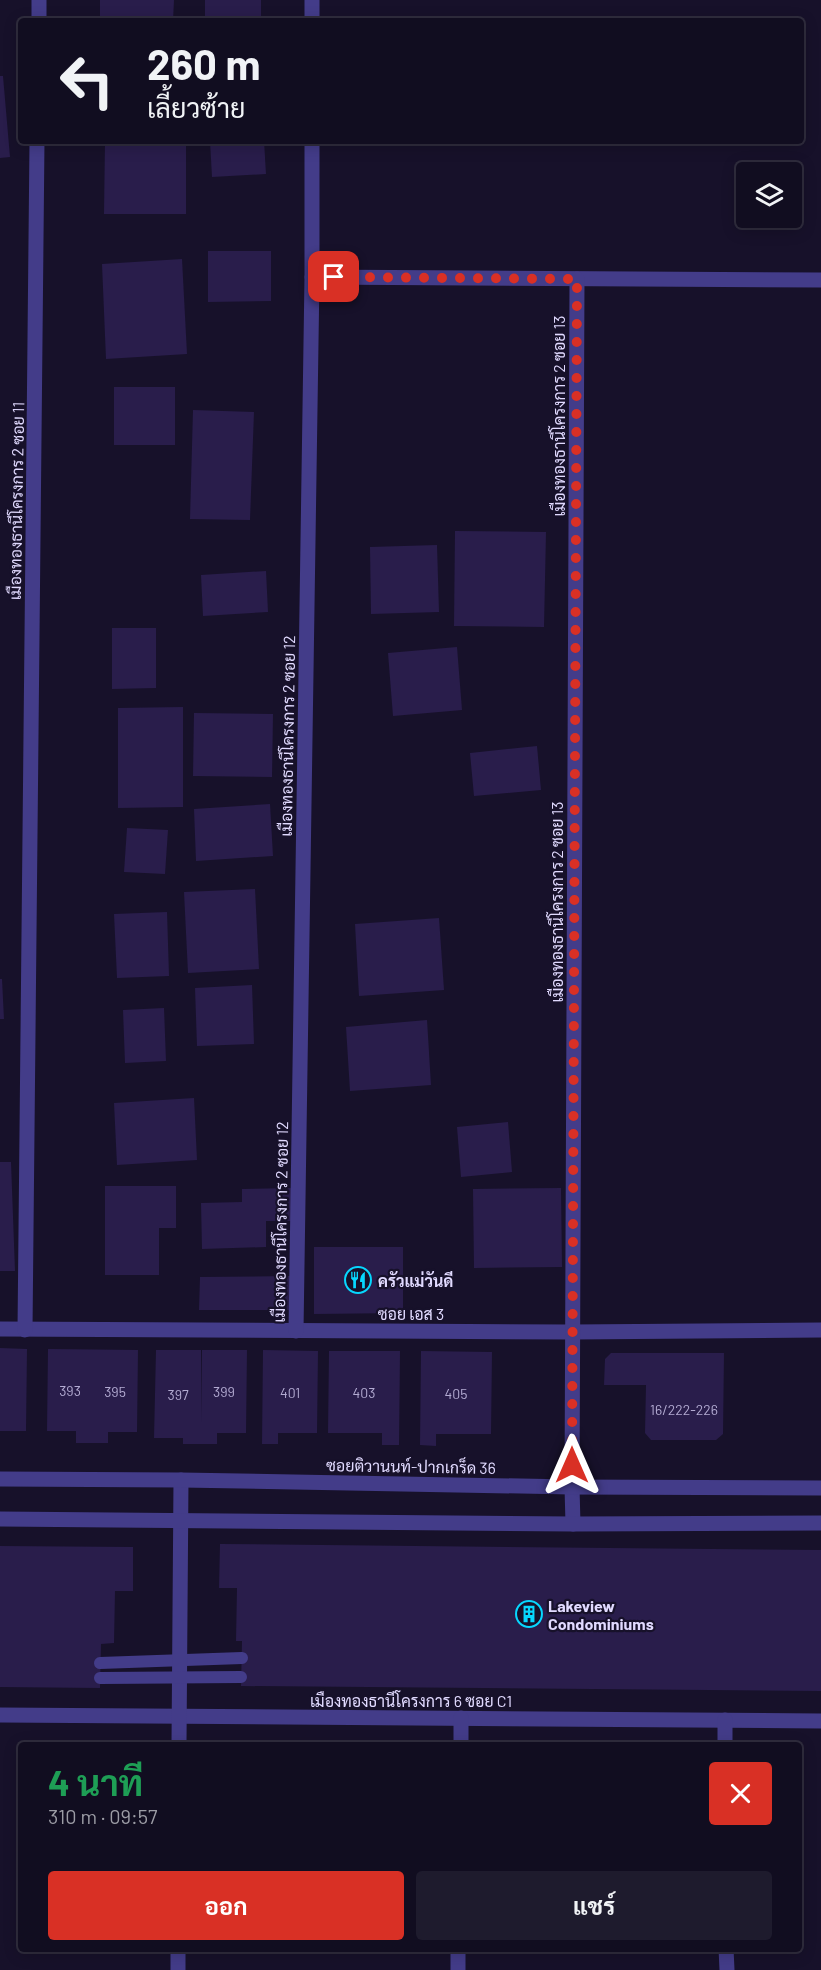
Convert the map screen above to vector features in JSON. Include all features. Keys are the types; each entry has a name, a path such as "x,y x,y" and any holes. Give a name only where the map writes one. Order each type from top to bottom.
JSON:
{"street":[{"path":"39,0 39,18"},
{"path":"312,0 312,18"},
{"name":"เมืองทองธานีโครงการ 2 ซอย 11","path":"25,1330 37,144"},
{"name":"เมืองทองธานีโครงการ 2 ซอย 12","path":"296,1331 312,144"},
{"path":"312,277 821,279"},
{"name":"เมืองทองธานีโครงการ 2 ซอย 13","path":"573,1524 577,279"},
{"name":"ซอย เอส 3","path":"0,1329 572,1332 821,1330"},
{"name":"ซอยติวานนท์-ปากเกร็ด 36","path":"0,1479 821,1488"},
{"path":"179,1742 181,1480"},
{"path":"0,1519 573,1524 821,1523"},
{"name":"เมืองทองธานีโครงการ 6 ซอย C1","path":"0,1715 821,1720"},
{"path":"461,1718 461,1742"},
{"path":"724,1720 725,1742"},
{"path":"178,1952 178,1970"},
{"path":"458,1952 458,1970"},
{"path":"726,1952 727,1970"}],"lane":[{"path":"100,1663 242,1658"},
{"path":"100,1678 241,1677"}],"building":[{"path":"100,0 174,0 173,18 100,18"},
{"path":"205,0 261,0 261,18 205,18"},
{"path":"0,76 3,76 10,157 0,158"},
{"path":"105,144 186,144 186,214 104,214"},
{"path":"210,144 264,144 266,174 212,177"},
{"path":"208,251 271,251 271,301 208,302"},
{"path":"182,259 187,354 106,359 102,264"},
{"path":"114,387 175,387 175,445 114,445"},
{"path":"193,410 254,412 250,520 190,519"},
{"path":"455,531 546,532 544,627 454,626"},
{"path":"437,545 439,612 371,614 370,547"},
{"path":"266,571 268,612 203,616 201,575"},
{"path":"112,628 156,628 156,688 112,689"},
{"path":"457,647 462,710 393,716 388,653"},
{"path":"183,707 183,807 118,808 118,708"},
{"path":"194,713 273,714 272,777 193,776"},
{"path":"537,746 541,790 474,796 470,753"},
{"path":"270,804 273,856 196,861 194,809"},
{"path":"127,828 168,830 165,874 124,872"},
{"path":"255,889 259,969 188,973 184,892"},
{"path":"167,912 169,976 117,978 114,914"},
{"path":"439,918 444,990 359,996 355,924"},
{"path":"0,979 2,979 4,1019 0,1019"},
{"path":"252,985 254,1044 197,1046 195,988"},
{"path":"164,1008 166,1061 125,1063 123,1010"},
{"path":"427,1020 431,1085 350,1091 346,1027"},
{"path":"194,1098 197,1160 117,1165 114,1103"},
{"path":"508,1122 512,1172 461,1177 457,1127"},
{"path":"0,1162 11,1162 15,1271 0,1271"},
{"path":"105,1186 176,1186 176,1228 159,1228 159,1275 105,1275"},
{"path":"294,1188 295,1221 266,1221 266,1247 202,1249 201,1203 242,1202 242,1189"},
{"path":"561,1188 562,1267 474,1268 473,1189"},
{"name":"ครัวแม่วันดี","path":"314,1247 403,1247 403,1313 314,1314"},
{"path":"291,1276 291,1310 199,1310 200,1277"},
{"path":"0,1348 27,1349 26,1431 0,1431"},
{"path":"48,1349 138,1350 137,1432 108,1432 108,1443 76,1443 76,1431 47,1431"},
{"path":"156,1350 201,1350 201,1422 202,1350 247,1350 246,1433 217,1433 217,1444 183,1444 183,1438 154,1438"},
{"path":"263,1350 318,1351 317,1433 278,1433 278,1444 262,1444"},
{"path":"329,1351 400,1351 399,1445 382,1445 382,1433 328,1433"},
{"path":"421,1351 492,1352 491,1434 436,1434 436,1446 420,1445"},
{"path":"611,1353 724,1353 723,1434 716,1440 651,1440 645,1433 646,1385 604,1385 605,1359"},
{"name":"Lakeview Condominiums","path":"220,1544 821,1550 821,1691 241,1686 242,1641 236,1641 237,1588 219,1588"},
{"path":"0,1546 133,1547 133,1591 115,1591 114,1643 101,1644 100,1688 0,1687"}],"place":[{"name":"ครัวแม่วันดี","path":"358,1280"},
{"name":"Lakeview Condominiums","path":"529,1614"}],"route":[{"path":"334,277 577,279 572,1465"}]}
